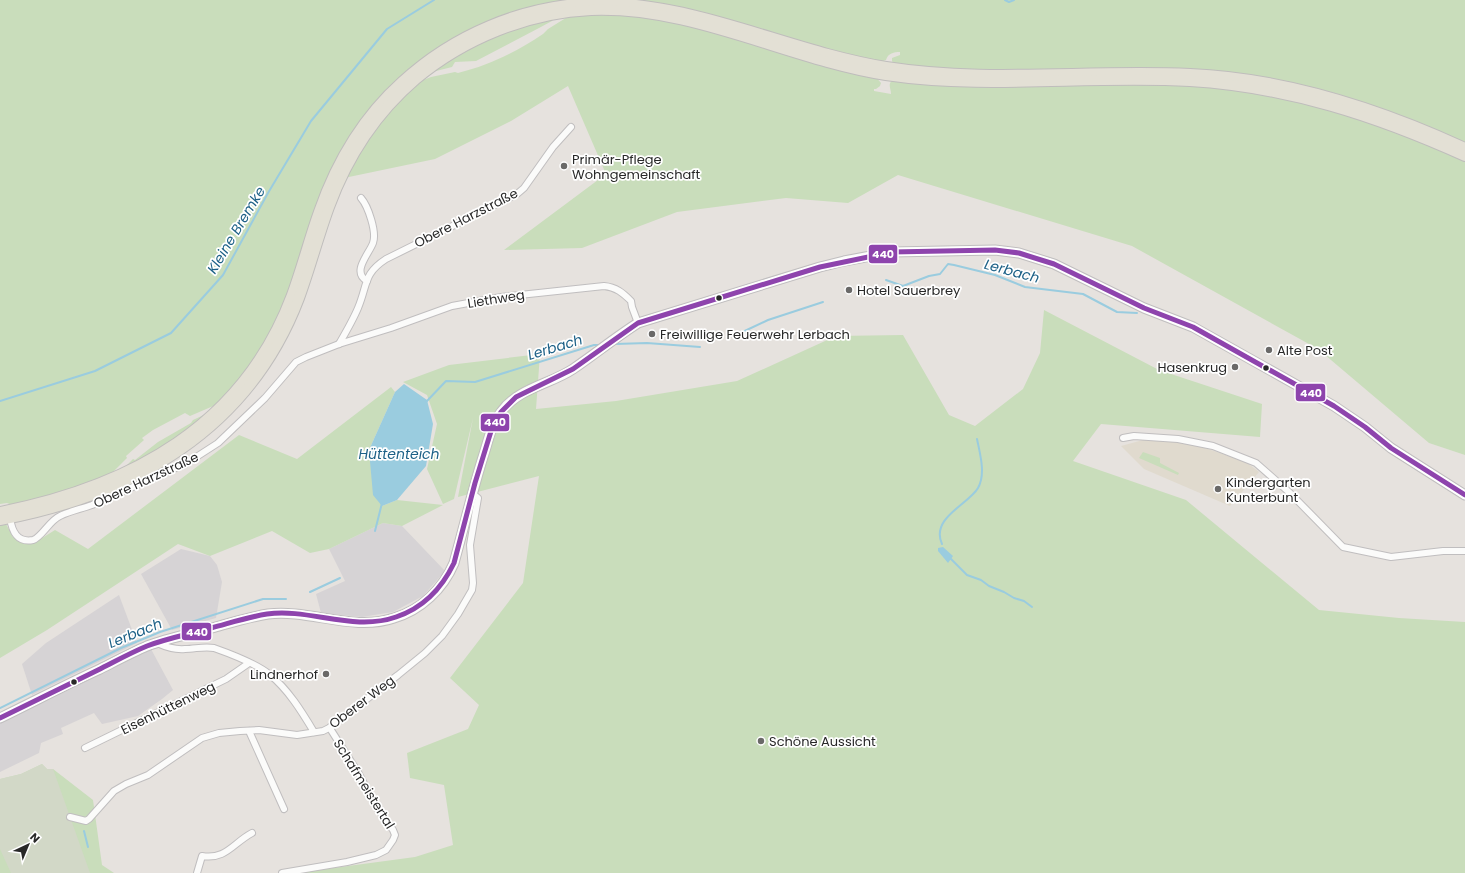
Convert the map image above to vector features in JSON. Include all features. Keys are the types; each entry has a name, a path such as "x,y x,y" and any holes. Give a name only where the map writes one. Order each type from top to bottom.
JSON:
{"main road":[{"path":"0,512 72,494 125,473 172,446 194,431 219,410 256,366 280,324 291,297 327,191 344,154 365,122 400,84 421,66 441,52 482,30 528,13 557,6 591,3 631,3 708,18 836,57 886,67 922,72 991,75 1146,72 1212,75 1243,79 1293,88 1353,104 1417,127 1465,148"},
{"path":"5,519 74,501 128,480 177,453 223,415 256,378 280,339 298,299 334,194 351,158 371,127 405,90 445,58 478,39 530,20 562,13 593,10 648,13 705,25 834,64 921,79 992,82 1154,80 1190,81 1235,85 1299,97 1351,111 1415,134 1465,156"}],"street":[{"name":"Obere Harzstraße","path":"5,519 16,536 33,540 38,538 46,527 59,516 91,505 187,463 218,443 265,398 296,362 340,344 359,307 367,281 375,266 386,258 517,194 524,188 553,147 571,127"},
{"path":"361,198 364,201 374,234 373,242 361,265 360,272 362,278 367,281"},
{"path":"0,718 130,654 157,643 231,623 267,614 287,613 360,622 376,622 394,619 421,606 449,575 457,555 472,492 493,425 500,412 507,405 543,383 572,369 614,338 638,323 820,267 892,252 995,250 1014,252 1063,267 1103,289 1200,331 1334,406 1365,427 1391,448 1465,495"},
{"name":"Liethweg","path":"340,344 391,328 452,306 501,297 604,286 612,287 621,291 632,300 632,307 638,323"},
{"path":"1123,438 1134,436 1178,439 1213,446 1256,463 1290,493 1343,547 1391,557 1443,551 1465,551"},
{"name":"Oberer Weg","path":"70,817 86,821 89,820 114,791 152,773 202,738 223,733 260,730 297,735 323,731 329,728 412,664 442,636 460,611 473,586 470,545 478,498 472,492"},
{"path":"157,643 176,649 211,648 265,671 279,683 314,732"},
{"name":"Eisenhüttenweg","path":"85,748 226,679 249,663"},
{"name":"Schafmeistertal","path":"282,873 347,862 376,855 386,850 395,835 393,830 376,808 359,774 330,730"},
{"path":"249,731 284,809"},
{"path":"197,873 202,856 210,857 228,852 242,838 252,833"}],"shaded area":[{"name":"Kindergarten Kunterbunt","path":"1143,440 1174,441 1205,448 1246,462 1259,472 1230,506 1144,469 1121,446"},
{"path":"383,523 402,526 445,571 423,596 393,612 362,617 321,613 316,594 345,581 329,549"},
{"path":"181,549 210,556 217,565 222,582 216,618 172,630 141,574"},
{"path":"119,595 137,643 32,695 22,664 46,643"},
{"path":"151,649 173,690 162,699 138,716 102,724 94,713 61,728 63,734 41,743 39,753 0,772 0,723"}],"green space":[{"path":"0,0 579,0 556,3 397,82 298,268 276,324 253,365 218,404 190,416 185,413 153,430 142,438 144,440 126,456 127,458 108,477 12,505 7,503 0,504"},
{"path":"632,0 1465,0 1465,144 1385,110 1316,88 1237,75 991,71 894,64 892,58 900,55 900,52 892,53 886,60 880,62 861,59 691,10"},
{"path":"608,13 669,20 876,77 881,83 880,86 874,89 874,91 891,94 890,85 893,80 1146,84 1211,87 1276,96 1350,114 1465,160 1465,455 1429,443 1318,349 1132,246 898,175 848,203 786,198 677,212 582,248 504,250 606,174 568,86 511,121 435,159 344,178 354,160 385,115 418,82 431,77 470,70 492,62 523,47 569,16"},
{"path":"554,18 552,21 476,61 455,62 452,67 435,70 464,51 499,34"},
{"path":"1044,310 1159,370 1262,404 1260,437 1101,424 1073,461 1186,500 1319,610 1399,618 1465,622 1465,873 296,873 415,857 453,845 444,785 410,778 407,753 468,729 479,705 450,678 523,583 539,476 458,497 473,418 454,499 443,504 427,469 437,424 427,395 403,382 449,365 540,354 536,409 616,401 737,381 836,336 903,335 949,415 975,426 1023,389 1040,353"},
{"path":"391,387 395,392 369,450 382,506 397,500 443,505 402,526 383,523 329,549 310,553 272,531 210,556 178,544 47,630 0,658 0,524 6,524 13,537 19,541 39,540 55,530 88,549 239,435 297,459"},
{"path":"208,413 192,428 121,471 133,459 135,460 158,442 191,423 193,420"},
{"path":"1143,452 1160,458 1160,463 1179,473 1178,475 1139,458"},
{"path":"42,764 47,769 53,769 93,800 102,865 114,873 0,873 0,779 21,774"},
{"path":"42,764 47,769 53,769 90,873 11,873 0,849 0,779 21,774"}],"water":[{"name":"Hüttenteich","path":"404,384 427,400 433,424 426,466 397,500 382,506 373,495 369,450 395,392"},
{"path":"943,547 953,556 948,563 938,551 938,548"}],"waterway":[{"name":"Kleine Bremke","path":"0,401 95,371 171,333 223,275 268,193 311,121 387,29 434,0"},
{"name":"Kleine Bremke","path":"1005,0 1009,2 1014,0"},
{"name":"Lerbach","path":"886,280 903,286 929,276 940,274 948,264 995,275 1025,287 1083,294 1117,312 1137,313"},
{"name":"Lerbach","path":"734,336 768,320 823,302"},
{"name":"Lerbach","path":"615,344 647,343 700,347"},
{"name":"Lerbach","path":"426,402 446,381 475,382 594,345 601,345"},
{"path":"942,544 940,535 941,527 952,512 978,488 982,477 982,464 977,439"},
{"name":"Lerbach","path":"375,531 382,503"},
{"path":"950,558 967,575 981,580 989,586 1014,598 1024,601 1032,607"},
{"name":"Lerbach","path":"310,592 340,578"},
{"name":"Lerbach","path":"0,708 121,648 160,632 263,599 286,599"},
{"path":"84,831 88,847"}],"transit line":[{"name":"440","path":"0,718 147,646 246,618 283,613 364,622 380,621 406,613 423,603 431,596 444,581 454,563 475,483 492,428 501,412 516,397 573,369 638,323 820,267 892,252 995,250 1019,253 1054,264 1144,308 1193,327 1334,406 1365,427 1391,448 1465,495"}],"place":[{"name":"Primär-Pflege Wohngemeinschaft","path":"564,166"},
{"name":"Hotel Sauerbrey","path":"849,290"},
{"name":"Freiwillige Feuerwehr Lerbach","path":"652,334"},
{"name":"Alte Post","path":"1269,350"},
{"name":"Hasenkrug","path":"1235,367"},
{"name":"Kindergarten Kunterbunt","path":"1218,489"},
{"name":"Lindnerhof","path":"326,674"},
{"name":"Schöne Aussicht","path":"761,741"}]}
